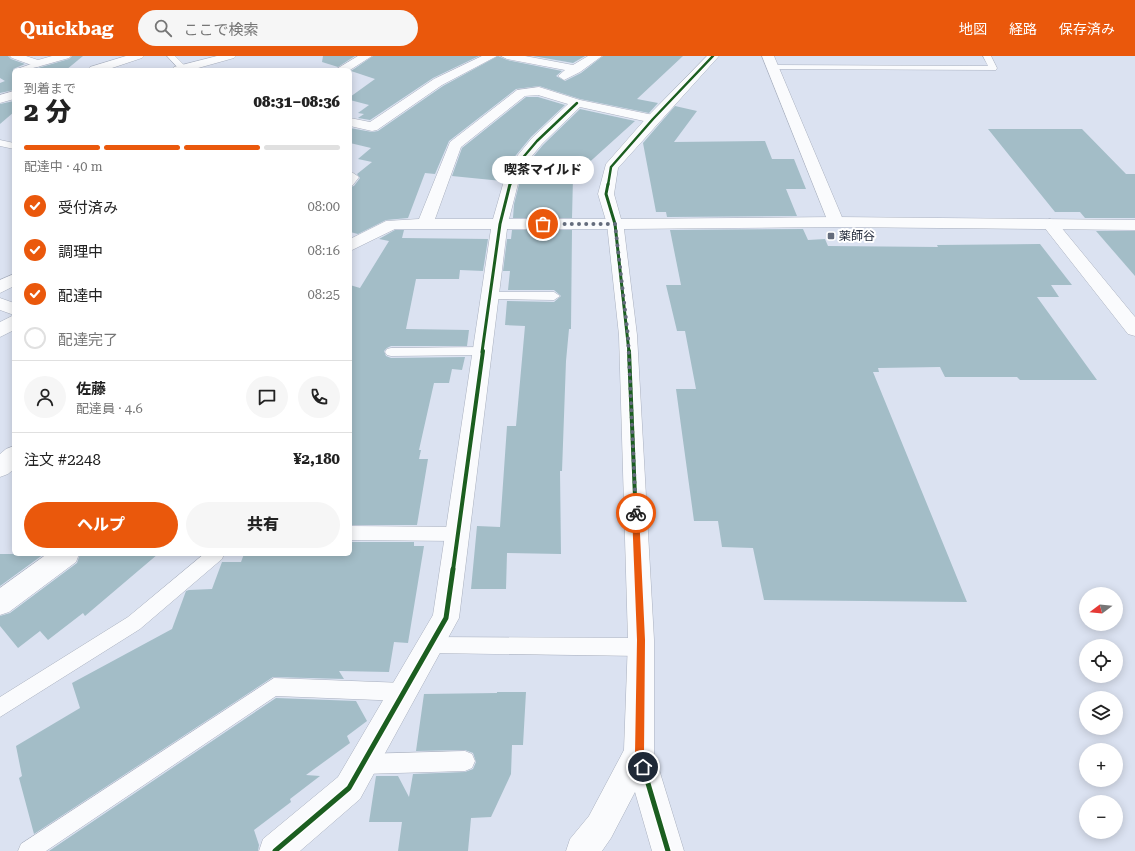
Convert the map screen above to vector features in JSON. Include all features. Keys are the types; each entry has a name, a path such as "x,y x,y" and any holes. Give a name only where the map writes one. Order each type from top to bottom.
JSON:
{"street":[{"path":"16,56 37,64 65,56"},
{"path":"100,68 138,56"},
{"path":"184,68 230,56"},
{"path":"345,68 366,56"},
{"path":"352,122 372,127 438,82 491,56"},
{"path":"507,56 576,69"},
{"path":"539,91 596,56"},
{"path":"668,851 639,753 641,647 628,336 615,224 606,194 611,167 652,119 713,56"},
{"path":"771,61 836,222"},
{"path":"425,224 455,145 521,93 539,91 578,103 652,119"},
{"path":"0,100 12,96"},
{"path":"275,851 349,788 446,618 500,224 515,167 538,141 578,103"},
{"path":"0,106 12,107"},
{"path":"352,245 392,224 836,222 1135,225"},
{"path":"1050,224 1135,330"},
{"path":"352,259 368,237"},
{"path":"0,287 12,280"},
{"path":"0,304 12,308"},
{"path":"0,331 12,322"},
{"path":"0,468 12,457"},
{"path":"0,603 64,556"},
{"path":"582,851 600,827 639,753"}],"lane":[{"path":"171,56 179,68"},
{"path":"771,61 993,68 987,56"},
{"path":"24,68 37,64"},
{"path":"0,143 12,146"},
{"path":"490,296 554,296"},
{"path":"391,352 483,350"},
{"path":"352,533 458,534"},
{"path":"0,708 134,623 214,556"},
{"path":"431,645 641,647"},
{"path":"28,851 274,687 404,692"},
{"path":"363,764 465,761"}],"building":[{"path":"0,56 8,56 11,59 25,64 12,68 12,90 0,93 0,83 5,81 0,78"},
{"path":"72,56 83,56 68,68 38,68 69,59"},
{"path":"323,56 355,56 338,67 322,62"},
{"path":"373,56 479,56 433,78 370,120 358,118 364,114 358,113 369,105 352,101 352,96 375,79 352,70"},
{"path":"498,56 507,60 562,71 556,76 565,81 581,73 603,56 683,56 637,99 658,103 649,113 580,99 539,86 516,89 449,141 435,174 425,173 408,218 386,220 358,234 352,232 352,186 360,178 357,174 372,162 358,159 371,148 352,143 352,128 372,132 378,131 443,86"},
{"path":"533,56 585,56 573,63"},
{"path":"526,97 538,97 565,105 531,137 507,166 502,181 452,176 462,148"},
{"path":"12,101 12,114 0,124 0,104"},
{"path":"675,106 697,111 674,142 765,141 772,159 794,159 806,189 786,189 797,216 667,217 666,212 656,212 643,143"},
{"path":"580,109 635,121 573,177 572,218 513,218 514,204 523,169 543,145"},
{"path":"988,129 1082,129 1126,174 1135,174 1135,218 1085,218 1080,212 1055,212"},
{"path":"803,229 808,240 825,239 828,246 938,247 937,245 1040,244 1072,285 1051,285 1059,297 1037,297 1097,380 1020,380 1017,377 945,377 940,367 878,368 879,372 873,372 967,602 764,600 753,548 722,547 718,521 694,521 676,389 696,389 685,331 677,331 666,285 681,285 670,230"},
{"path":"395,230 404,230 402,238 488,239 483,271 460,270 459,279 416,279 406,329 469,330 467,346 391,346 384,351 386,356 391,358 465,357 462,370 452,369 449,383 434,383 419,450 421,450 419,459 428,459 417,525 352,525 352,286 360,288 389,241 379,239"},
{"path":"512,230 572,230 571,329 569,329 566,361 562,471 560,471 561,554 507,553 506,589 471,589 477,526 500,527 507,426 516,426 525,326 505,325 507,301 554,302 561,296 554,290 508,290 510,271 503,271 507,239 511,239"},
{"path":"1096,231 1135,231 1135,276"},
{"path":"352,542 414,542 414,546 424,546 408,643 394,642 389,672 339,671 344,679 273,677 34,834 19,778 22,776 16,746 80,708 72,683 172,629 186,591 212,589 222,562 241,562 243,556 352,556"},
{"path":"0,554 12,554 12,556 41,556 0,586"},
{"path":"79,556 156,556 85,616 83,613 48,640 40,631 18,648 0,626 0,616 10,613 77,563"},
{"path":"526,692 523,745 512,745 511,774 491,817 471,818 468,851 398,851 402,822 369,822 376,776 398,776 409,797 413,774 465,772 473,769 476,762 473,753 465,750 416,751 424,694"},
{"path":"276,698 356,701 367,721 347,736 350,743 306,775 320,776 290,799 291,802 254,830 259,845 258,851 49,851"}],"cycle path":[{"path":"668,851 639,753 641,640 628,335 615,224 606,194 611,167 653,119 713,56"},
{"path":"275,851 349,788 446,618 500,224 515,167 537,141 577,103"}],"way so far":[{"path":"543,224 615,224 628,336 636,513"}],"place":[{"name":"喫茶マイルド","path":"543,224"},
{"name":"薬師谷","path":"831,236"}],"route":[{"path":"636,513 641,640 639,753 643,767"}]}
